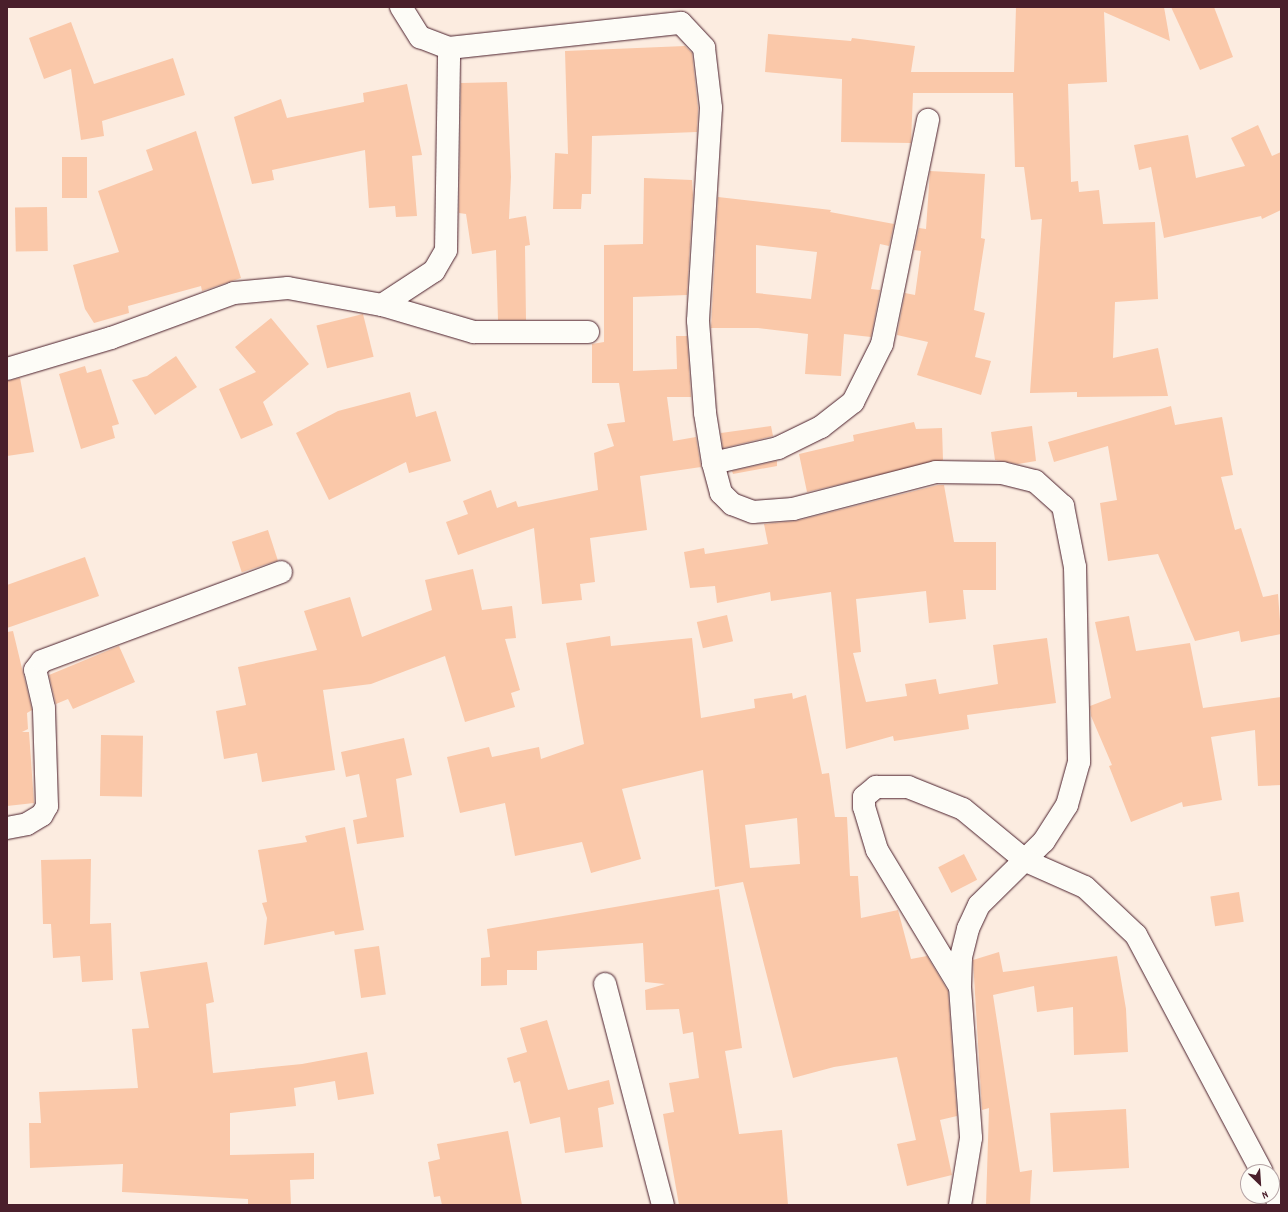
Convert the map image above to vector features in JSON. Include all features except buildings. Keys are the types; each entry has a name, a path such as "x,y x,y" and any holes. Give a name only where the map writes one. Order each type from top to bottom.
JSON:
{"street":[{"path":"401,7 420,37 449,48 681,23 704,48 711,108 698,321 705,413 713,463 721,493 732,504 754,512 800,507 846,497 880,484 936,472 1002,473 1035,482 1063,506 1075,567 1079,762 1067,805 1044,841 1026,861 979,905 968,929 961,958 960,987 971,1138 960,1205"},
{"path":"382,305 434,271 446,250 449,48"},
{"path":"713,463 778,448 821,427 853,402 882,344 928,120"},
{"path":"7,369 111,338 234,293 288,288 382,305 474,332 588,332"},
{"path":"7,828 26,824 42,815 47,806 44,708 35,670 42,661 281,572"},
{"path":"960,987 877,850 867,824 864,797 876,787 888,785 908,787 963,809 1026,861 1085,887 1136,935 1258,1164"},
{"path":"605,984 663,1205"}]}
